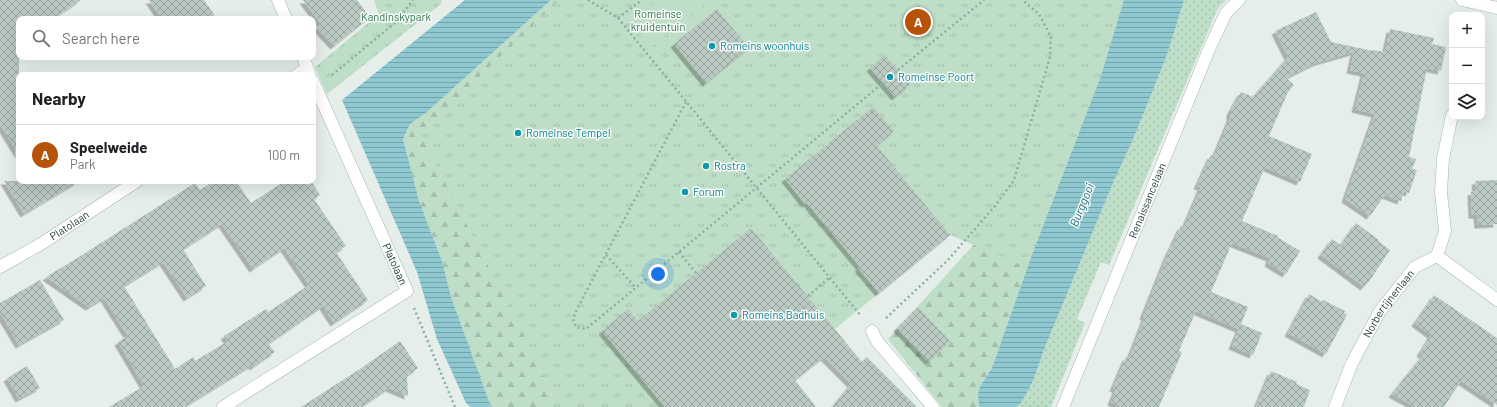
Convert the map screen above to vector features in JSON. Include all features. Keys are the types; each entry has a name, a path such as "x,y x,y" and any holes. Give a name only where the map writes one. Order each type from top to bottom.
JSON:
{"street":[{"path":"278,0 285,16"},
{"name":"Renaissancelaan","path":"1063,407 1210,47 1226,13 1240,0"},
{"path":"1462,0 1497,8"},
{"path":"1474,12 1475,3"},
{"name":"Platolaan","path":"223,407 407,291 316,88"},
{"path":"1451,120 1443,159 1441,192 1445,231 1437,256 1497,300"},
{"name":"Platolaan","path":"0,268 41,244 132,184"},
{"name":"Norbertijnenlaan","path":"1335,407 1352,363 1380,311 1415,267 1437,256"},
{"path":"872,331 877,341 933,407"}],"path":[{"path":"316,82 396,22 413,0"},
{"path":"588,0 618,18 872,331 948,261 995,206 1014,180 1050,57 1051,37 1039,14 1022,0"},
{"path":"618,18 642,0"},
{"path":"898,70 984,0"},
{"path":"686,102 577,309 573,319 576,327 586,329 883,83"},
{"path":"679,252 696,273"},
{"path":"606,255 636,288"},
{"path":"808,296 829,278"},
{"path":"407,291 455,407"}],"green space":[{"name":"Kandinskypark","path":"374,0 442,0 441,4 327,94 315,67 379,14"},
{"path":"551,0 622,0 539,365 551,392 552,407 491,407 451,297 442,261 419,201 403,139 410,124 427,112"},
{"path":"559,0 1156,0 1045,275 950,235 835,329 845,341 760,407 552,407 551,392 539,365 420,134"},
{"name":"Romeinse kruidentuin","path":"658,0 710,0 650,48 630,23"},
{"path":"1124,0 992,368 981,386 979,394 979,407 942,407 888,339 998,218"},
{"path":"1184,0 1226,0 1217,10 1109,265 1101,262 1077,319 1085,323 1051,407 1017,407 1023,400 1033,381 1045,347 1113,183 1134,137 1167,55"}],"water":[{"path":"465,0 551,0 427,112 410,124 403,139 419,201 442,261 451,297 491,407 470,407 466,403 437,339 417,272 342,100"},
{"name":"Burggooi","path":"1124,0 1184,0 1167,55 1045,347 1033,381 1023,400 1017,407 979,407 978,394 980,386 992,368 1032,255 1101,76"}],"building":[{"path":"0,0 81,0 57,16 16,16 16,60 19,60 19,72 16,72 16,150 0,124"},
{"path":"149,0 204,0 215,16 160,16"},
{"path":"303,0 357,0 370,17 334,46 317,28 321,24"},
{"name":"Romeins woonhuis","path":"717,9 749,48 706,83 674,44"},
{"path":"1316,12 1331,42 1373,51 1385,52 1390,29 1434,38 1432,44 1446,47 1441,71 1427,68 1409,157 1416,159 1412,169 1417,170 1409,193 1404,191 1401,201 1385,195 1370,216 1345,199 1375,114 1355,109 1364,73 1350,70 1354,52 1316,63 1286,78 1294,85 1288,92 1269,136 1312,154 1300,182 1265,167 1242,221 1278,236 1277,237 1300,251 1286,274 1268,263 1270,258 1232,243 1211,292 1248,307 1241,324 1262,333 1253,355 1232,346 1239,329 1196,311 1179,351 1182,352 1159,407 1122,407 1111,402 1116,389 1113,388 1126,357 1129,358 1145,317 1143,316 1166,258 1181,226 1184,227 1201,187 1197,186 1211,155 1214,157 1230,118 1230,112 1241,92 1253,97 1288,57 1275,31"},
{"name":"Romeinse Poort","path":"885,55 910,85 895,97 870,68"},
{"path":"873,107 894,131 877,146 950,235 879,293 858,268 860,267 785,179"},
{"path":"1497,180 1497,224 1478,225 1477,215 1472,215 1471,192 1476,191 1475,181"},
{"path":"4,181 16,181 16,184 74,184 24,214"},
{"path":"193,184 196,184 200,190 209,184 238,184 251,203 280,184 313,184 320,195 314,199 346,246 336,252 368,300 334,323 323,306 268,344 275,352 253,367 252,365 184,407 109,407 144,386 118,342 129,335 126,333 104,298 89,307 46,277","holes":["222,224 253,269 284,248 309,285 268,312 266,309 224,336 228,341 195,361 193,357 175,369 124,286 163,262 187,298 206,286 183,249"]},
{"path":"1356,223 1390,250 1364,287 1321,255 1332,239 1341,245"},
{"name":"Romeins Badhuis","path":"751,228 862,362 867,357 917,407 832,407 851,384 824,357 795,380 816,407 665,407 602,331 628,309 638,321"},
{"path":"40,280 64,320 19,345 0,313 0,303"},
{"path":"1309,294 1322,302 1323,300 1345,311 1344,313 1347,315 1326,354 1288,333"},
{"path":"1434,295 1497,338 1497,405 1461,381 1444,407 1416,407 1392,394 1423,355 1420,353 1431,335 1415,323"},
{"path":"918,307 950,341 929,362 897,328"},
{"path":"400,341 418,368 407,376 408,396 389,388 361,407 301,407 360,369"},
{"path":"27,366 40,388 19,399 7,378"},
{"path":"1271,371 1297,382 1296,384 1310,390 1304,407 1256,407"}],"place":[{"name":"Speelweide","path":"918,22"},
{"name":"Romeins woonhuis","path":"712,46"},
{"name":"Romeinse Poort","path":"890,77"},
{"name":"Romeinse Tempel","path":"518,133"},
{"name":"Rostra","path":"706,166"},
{"name":"Forum","path":"685,192"},
{"name":"Romeins Badhuis","path":"734,315"}]}
